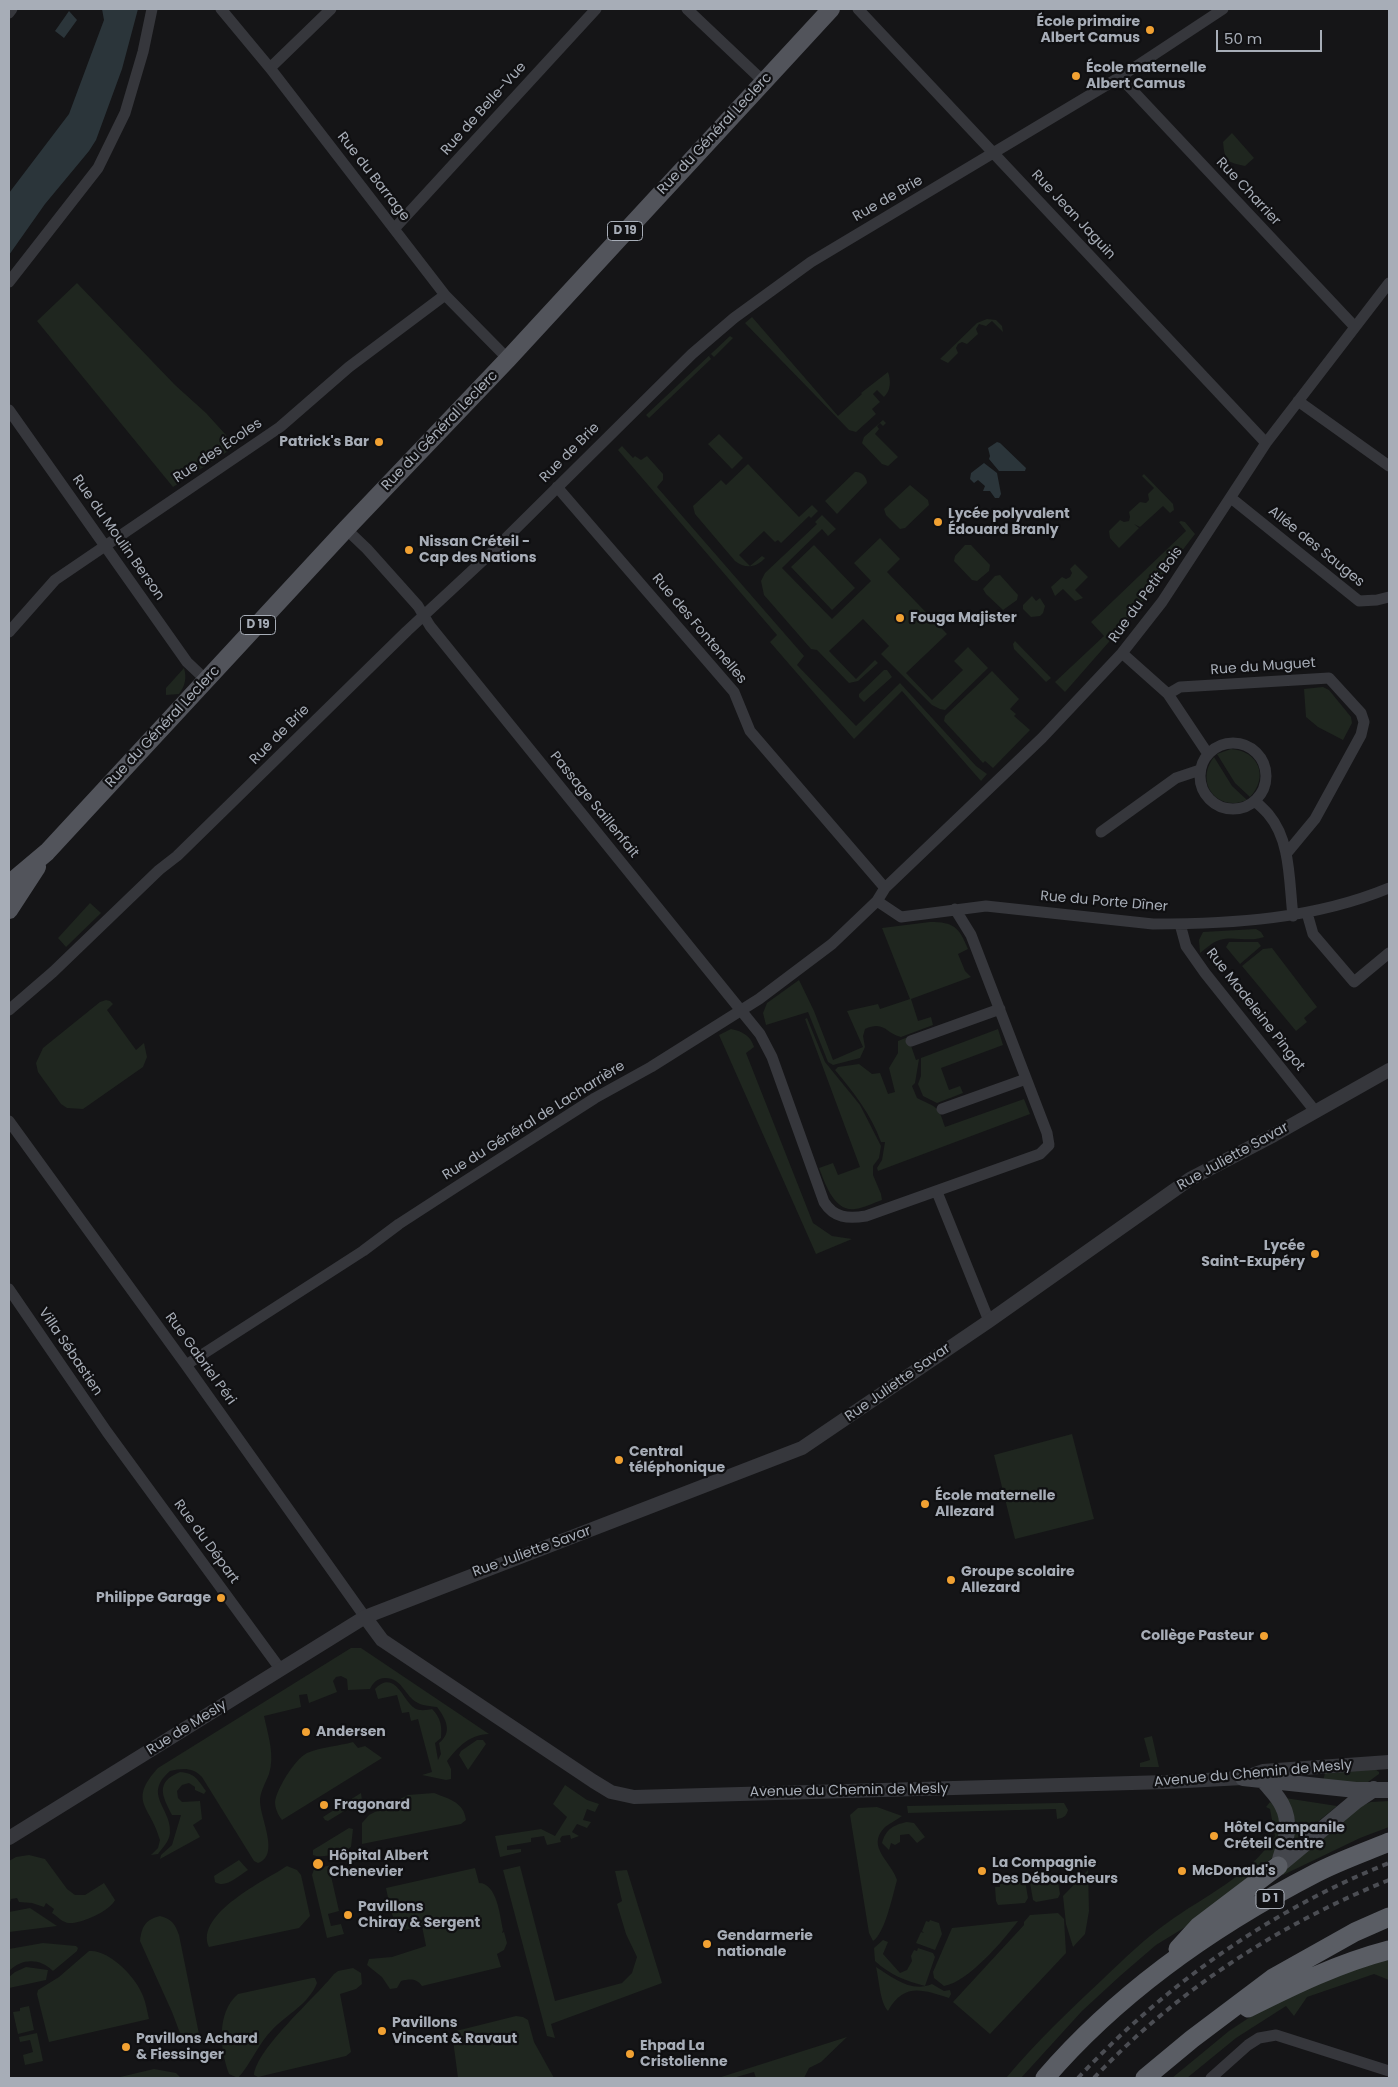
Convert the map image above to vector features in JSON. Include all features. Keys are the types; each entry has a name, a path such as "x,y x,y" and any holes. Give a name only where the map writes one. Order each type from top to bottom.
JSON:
{"highway":[{"name":"D 1","path":"1044,2078 1100,2021 1158,1970 1262,1903 1317,1872 1389,1842"},
{"path":"1158,1970 1199,1926 1278,1866"},
{"path":"1146,2078 1192,2039 1273,1978 1356,1932 1389,1917"},
{"path":"1192,2039 1303,1980 1355,1959 1389,1950"}],"main road":[{"name":"Rue du Général Leclerc","path":"9,884 47,852 346,529 508,359 831,9"},
{"name":"Rue du Général Leclerc","path":"9,910 47,852"},
{"path":"1243,1778 1371,1791 1389,1790"},
{"path":"1263,1780 1282,1805 1288,1823 1286,1841 1278,1866"},
{"path":"1278,1866 1371,1791 1389,1781"}],"street":[{"path":"9,13 12,9"},
{"path":"9,282 98,168 125,112 143,52 152,9"},
{"name":"Rue du Barrage","path":"221,9 270,68 445,295 508,359"},
{"path":"270,68 331,9"},
{"name":"Rue de Belle-Vue","path":"394,229 596,9"},
{"path":"687,9 763,81"},
{"name":"Rue Jean Jaguin","path":"858,9 1266,443"},
{"name":"Rue de Brie","path":"9,1010 53,972 159,870 177,856 491,553 692,354 734,318 811,262 956,177 994,152 1120,77 1223,9"},
{"name":"Rue Charrier","path":"1120,77 1354,326"},
{"name":"Rue du Petit Bois","path":"884,888 1042,738 1122,653 1162,602 1266,443 1354,326 1389,283"},
{"name":"Rue des Écoles","path":"9,632 55,580 280,427 349,367 445,295"},
{"path":"1298,401 1389,466"},
{"name":"Rue du Moulin Berson","path":"9,410 187,662 206,680"},
{"name":"Rue des Fontenelles","path":"557,487 734,692 750,731 884,888"},
{"name":"Allée des Sauges","path":"1231,498 1359,601 1389,597"},
{"name":"Passage Saillenfait","path":"346,529 367,549 418,606 424,617 760,1034 772,1057 824,1202 829,1209 842,1216 858,1218 937,1192"},
{"path":"1122,653 1168,694 1208,754"},
{"name":"Rue du Muguet","path":"1168,694 1180,687 1329,678 1360,713 1364,722 1361,735 1315,819 1286,854"},
{"path":"1236,743 1251,748 1256,753 1261,759 1266,774 1264,789 1255,801 1243,808 1229,809 1216,805 1206,796 1201,783 1200,770 1208,754 1221,745 1236,743"},
{"path":"1101,832 1176,778 1200,770"},
{"path":"1255,801 1269,815 1280,833 1286,854 1290,916"},
{"name":"Rue du Général de Lacharrière","path":"186,1365 364,1251 399,1224 456,1186 595,1098 652,1067 742,1010 832,944 877,901 884,888"},
{"name":"Rue du Porte Dîner","path":"877,901 901,917 986,906 1153,924 1180,924 1290,916 1358,901 1389,888"},
{"path":"955,909 971,935 1047,1133 1049,1145 1040,1154 937,1192 989,1321"},
{"path":"1307,913 1313,934 1354,982 1389,953"},
{"name":"Rue Madeleine Pingot","path":"1180,924 1186,946 1205,973 1315,1111"},
{"path":"911,1041 1000,1009"},
{"name":"Rue Juliette Savar","path":"365,1616 802,1448 989,1321 1190,1179 1274,1135 1389,1070"},
{"path":"942,1110 1026,1078"},
{"name":"Rue Gabriel Péri","path":"9,1121 365,1616"},
{"name":"Villa Sébastien","path":"9,1289 107,1432"},
{"name":"Rue du Départ","path":"107,1432 281,1670"},
{"name":"Rue de Mesly","path":"9,1838 365,1616"},
{"name":"Avenue du Chemin de Mesly","path":"365,1616 382,1640 398,1651 593,1781 612,1792 634,1797 1077,1786 1243,1778 1263,1771 1389,1762"},
{"path":"1211,2078 1259,2038 1276,2036 1389,2071"}],"shaded area":[{"path":"102,9 138,9 122,69 96,140 45,204 9,255 9,193 69,114 104,20"},
{"path":"69,11 77,20 64,38 55,31"},
{"path":"1232,133 1254,158 1245,166 1230,162 1226,157 1223,142"},
{"path":"77,283 175,385 206,413 236,446 173,487 37,321"},
{"path":"752,317 838,416 861,393 888,372 890,385 884,397 877,390 873,394 880,402 872,409 876,414 856,432 849,430 745,323"},
{"path":"987,319 996,320 1002,326 1003,332 992,321 986,326 979,324 976,329 978,334 967,344 962,342 958,344 956,348 958,353 948,363 940,359 977,323"},
{"path":"730,336 733,338 714,357 711,354 709,356 711,359 649,418 646,415"},
{"path":"883,420 886,423 883,426 880,423 877,426 879,429 875,434 898,457 888,466 882,464 862,443 864,437"},
{"path":"719,434 743,458 732,469 708,444"},
{"path":"997,442 1026,468 1025,471 999,471 989,459 988,448"},
{"path":"622,446 633,458 635,456 641,460 647,456 663,474 663,480 657,487 804,656 797,665 856,726 900,683 976,766 987,774 981,781 902,691 854,739 770,642 777,635 618,450"},
{"path":"984,463 997,473 1001,494 999,498 995,498 990,491 983,491 985,486 978,480 974,483 970,479 971,473"},
{"path":"748,464 799,517 812,505 818,511 811,518 809,516 781,543 778,540 775,542 764,531 739,555 750,566 739,564 695,514 693,506 721,480 726,485"},
{"path":"855,472 863,475 867,483 837,514 825,501"},
{"path":"1144,474 1173,504 1174,510 1170,513 1163,506 1140,527 1134,524 1139,528 1119,548 1110,538 1109,531 1120,520 1124,522 1129,521 1129,512 1140,502 1146,503 1149,500 1148,494 1154,488 1142,476"},
{"path":"910,485 928,500 929,505 905,528 900,529 886,515 884,509"},
{"path":"822,515 836,529 828,536 822,529 782,568 832,619 871,581 854,563 880,538 900,559 887,572 947,634 906,673 932,700 963,670 954,661 968,647 988,668 945,710 932,705 881,654 889,646 863,619 829,651 856,679 875,660 878,663 858,681 849,683 817,650 811,649 764,595 761,581 765,573 817,524 815,522"},
{"path":"1179,522 1185,522 1195,534 1129,619 1065,692 1055,682 1104,636 1091,622 1186,531"},
{"path":"814,545 855,588 832,610 791,567"},
{"path":"965,545 971,545 990,565 989,571 977,581 972,580 954,561 955,556"},
{"path":"762,556 765,558 758,564 750,566"},
{"path":"1075,564 1088,577 1075,590 1083,598 1075,601 1063,589 1055,596 1051,587 1062,577 1066,579 1070,577 1072,573 1070,569"},
{"path":"1000,575 1018,595 1017,600 1003,610 983,589 995,576"},
{"path":"1032,596 1036,601 1040,598 1045,606 1040,616 1031,617 1023,609 1023,605"},
{"path":"1015,641 1051,678 1046,682 1014,649 1013,644"},
{"path":"184,668 184,685 179,694 166,695 166,688"},
{"path":"884,670 887,670 892,677 864,702 859,697 859,694"},
{"path":"992,671 1019,699 1010,709 1016,714 1014,716 1030,730 993,768 985,761 983,763 944,721 945,716"},
{"path":"1323,687 1329,690 1351,717 1352,723 1343,740 1318,727 1306,717 1304,689"},
{"path":"1231,749 1248,755 1258,766 1259,781 1250,797 1235,783 1217,754"},
{"path":"1214,757 1232,786 1247,800 1236,803 1226,802 1218,799 1212,793 1206,776 1208,767"},
{"path":"90,903 101,913 66,947 58,938"},
{"path":"930,922 945,923 955,927 962,936 968,949 958,954 965,971 971,977 911,999 918,1021 931,1017 933,1025 901,1037 877,1026 865,1029 863,1036 865,1047 860,1058 833,1065 828,1062 808,1012 766,1025 763,1013 767,1003 799,980 814,1011 833,1060 863,1047 847,1011 878,1004 880,1009 910,999 882,928"},
{"path":"1256,929 1264,937 1220,940 1200,953 1199,940 1203,932"},
{"path":"1229,942 1258,942 1261,946 1240,964 1226,947"},
{"path":"1272,948 1317,1007 1304,1018 1307,1022 1296,1031 1242,966 1263,949"},
{"path":"106,1000 113,1004 107,1010 136,1050 144,1043 147,1057 143,1067 83,1109 67,1108 61,1104 38,1072 36,1063 43,1048 100,1002"},
{"path":"807,1018 825,1062 860,1105 881,1146 879,1158 873,1166 873,1175 882,1200 862,1208 848,1209 841,1206 831,1195 819,1168 833,1163 838,1175 860,1167 805,1019"},
{"path":"731,1029 746,1035 753,1043 754,1047 746,1053 813,1223 832,1236 852,1239 816,1254 719,1035"},
{"path":"998,1029 1003,1045 941,1068 949,1090 960,1086 963,1093 937,1103 923,1096 918,1084 921,1076 921,1058"},
{"path":"908,1037 916,1060 919,1059 915,1083 912,1086 917,1098 936,1108 945,1127 1024,1099 1030,1114 878,1171 877,1168 882,1160 885,1142 881,1142 867,1113 835,1070 838,1067 859,1064 872,1074 880,1073 888,1094 895,1092 889,1068 898,1053 898,1041"},
{"path":"1072,1434 1094,1519 1015,1539 994,1455"},
{"path":"351,1648 361,1648 489,1734 470,1739 451,1756 447,1761 451,1769 451,1779 446,1780 422,1775 432,1772 418,1719 411,1721 409,1712 402,1713 397,1695 378,1699 375,1689 388,1682 398,1689 411,1706 422,1710 432,1709 435,1712 440,1722 441,1730 441,1738 435,1743 438,1760 441,1754 439,1743 446,1734 447,1725 437,1707 413,1700 400,1684 391,1679 382,1678 374,1683 370,1689 348,1690 347,1679 341,1676 336,1677 333,1681 337,1692 309,1703 307,1694 299,1695 301,1707 264,1716 271,1760 271,1767 260,1799 268,1844 268,1852 265,1859 258,1863 254,1861 202,1777 195,1771 183,1769 170,1771 158,1787 158,1795 167,1816 170,1833 167,1842 158,1854 151,1855 158,1848 160,1840 144,1804 143,1797 144,1789 149,1779 158,1768"},
{"path":"1152,1736 1159,1767 1140,1767 1140,1763 1150,1760 1144,1738"},
{"path":"477,1740 483,1740 486,1744 468,1770 459,1755 461,1751"},
{"path":"353,1742 358,1748 365,1746 382,1758 282,1820 276,1807 276,1796 297,1761 312,1751"},
{"path":"1375,1769 1379,1774 1361,1787 1323,1781 1325,1773"},
{"path":"180,1772 193,1776 206,1791 204,1794 195,1790 195,1787 189,1783 182,1785 177,1791 178,1798 182,1802 200,1801 202,1819 193,1825 200,1837 160,1859 161,1855 172,1845 181,1815 172,1815 164,1796 164,1785 167,1780"},
{"path":"565,1785 587,1800 599,1804 595,1812 587,1809 583,1820 591,1822 587,1828 577,1824 572,1832 579,1836 571,1839 570,1835 562,1836 561,1842 547,1845 544,1836 531,1838 531,1842 507,1846 507,1850 521,1849 521,1852 500,1857 495,1836 541,1829 555,1836 567,1817 553,1804"},
{"path":"361,1793 362,1800 328,1821 325,1820 323,1817"},
{"path":"434,1793 450,1799 459,1805 465,1814 466,1820 461,1824 362,1844 362,1823 369,1815 408,1795"},
{"path":"1285,1798 1337,1806 1294,1841"},
{"path":"1389,1801 1389,1827 1360,1838 1283,1875 1280,1872 1361,1806 1371,1802"},
{"path":"1270,1802 1278,1808 1281,1842 1272,1858 1187,1926 1156,1945 1120,1976 1082,2011 1021,2078 1006,2078 1054,2026 1142,1942 1253,1863 1275,1836 1270,1809 1266,1807"},
{"path":"1064,1803 1068,1810 1064,1817 1057,1819 1056,1809 908,1813 907,1806"},
{"path":"877,1807 902,1816 885,1827 878,1841 879,1848 897,1880 885,1922 873,1941 869,1933 850,1815 858,1808"},
{"path":"907,1822 914,1823 925,1837 917,1843 909,1834 900,1835 900,1842 895,1845 891,1843 889,1850 882,1843 886,1834 894,1826"},
{"path":"349,1828 353,1829 351,1847 332,1855 313,1855 313,1850"},
{"path":"29,1855 45,1859 67,1889 75,1895 85,1895 104,1883 115,1900 95,1916 74,1923 62,1921 52,1913 54,1909 46,1903 44,1907 32,1903 19,1902 17,1898 11,1899 9,1905 9,1861 16,1857"},
{"path":"239,1860 248,1870 228,1883 219,1884 215,1882 214,1876"},
{"path":"336,1864 338,1874 331,1876 339,1911 328,1914 331,1926 341,1924 344,1934 327,1938 312,1875 314,1869"},
{"path":"287,1866 297,1870 301,1875 310,1916 299,1928 209,1947 207,1935 212,1922 222,1911 234,1899"},
{"path":"520,1866 555,2001 622,1983 632,1973 637,1957 626,1934 617,1904 622,1901 615,1871 627,1870 662,1983 551,2024 555,2038 547,2036 503,1870"},
{"path":"475,1868 479,1883 485,1884 490,1888 497,1901 502,1933 504,1932 507,1943 504,1950 497,1954 501,1967 422,1986 415,1980 404,1980 401,1981 397,1988 390,1989 382,1977 367,1965 369,1959 392,1957 426,1946 422,1926 400,1931 391,1912 386,1888"},
{"path":"1088,1870 1089,1911 1085,1934 1073,1947 1066,1924 1063,1896"},
{"path":"1057,1876 1060,1894 1058,1898 1036,1902 1033,1900 1030,1883 1033,1882 1032,1880 1043,1878 1044,1882 1046,1878"},
{"path":"1025,1880 1028,1898 1025,1903 998,1905 995,1887 1012,1882 1014,1885 1014,1882"},
{"path":"30,1908 57,1926 9,1932 9,1912"},
{"path":"1058,1913 1064,1919 1066,1953 990,2034 953,2002 1024,1925 1024,1922 1030,1915"},
{"path":"160,1916 172,1922 179,1935 200,2039 193,2045 186,2045 183,2041 140,1941 145,1924 151,1919"},
{"path":"930,1920 939,1923 942,1934 935,1950 916,1943 921,1932 924,1933 922,1931 926,1921 929,1922"},
{"path":"1018,1921 984,1960 964,1977 944,1986 934,1978 933,1972 952,1928"},
{"path":"883,1940 888,1942 883,1954 900,1973 907,1970 912,1961 911,1956 914,1950 917,1951 918,1948 933,1953 935,1957 925,1986 898,1977 875,1961 874,1948"},
{"path":"43,1943 76,1946 78,1948 77,1951 53,1971 42,1964 31,1961 20,1964 9,1971 9,1949"},
{"path":"89,1951 105,1955 129,1973 140,1989 149,2019 49,2042 37,1994 38,1990 59,1977"},
{"path":"1389,1957 1389,1980 1374,1974 1307,1997 1294,2016 1286,2006 1236,2038 1187,2078 1172,2078 1229,2031 1253,2015 1308,1985"},
{"path":"26,1967 48,1970 46,1980 9,1988 9,1977"},
{"path":"876,1967 903,1983 917,1987 932,1984 944,1991 950,1990 951,1994 949,1998 922,1991 907,1992 894,2002 888,2011 881,1997"},
{"path":"353,1968 361,1973 362,1984 356,1989 340,1994 351,2052 346,2056 258,2077 254,2075 265,2051 288,2023 334,1974 338,1971"},
{"path":"315,1978 317,1983 309,1997 267,2036 238,2078 229,2074 222,2043 222,2032 226,2011 231,2002 238,1994"},
{"path":"29,2006 34,2030 18,2034 13,2012 20,2011 20,2008"},
{"path":"516,2016 528,2020 534,2042 554,2078 458,2078 453,2040 456,2031"},
{"path":"37,2033 43,2061 25,2065 23,2055 33,2052 30,2040 20,2042 19,2037"},
{"path":"847,2037 821,2062 809,2068 804,2078 756,2078 754,2072 733,2078 718,2078"},
{"path":"154,2069 176,2073 181,2078 116,2078"}],"railway":[{"path":"1078,2078 1111,2044 1147,2012 1183,1981 1222,1953 1302,1903 1389,1863"},
{"path":"1094,2078 1159,2017 1231,1963 1308,1917 1389,1880"}],"place":[{"name":"École primaire Albert Camus","path":"1150,30"},
{"name":"École maternelle Albert Camus","path":"1076,76"},
{"name":"Patrick's Bar","path":"379,442"},
{"name":"Lycée polyvalent Édouard Branly","path":"938,522"},
{"name":"Nissan Créteil - Cap des Nations","path":"409,550"},
{"name":"Fouga Majister","path":"900,618"},
{"name":"Lycée Saint-Exupéry","path":"1315,1254"},
{"name":"Central téléphonique","path":"619,1460"},
{"name":"École maternelle Allezard","path":"925,1504"},
{"name":"Groupe scolaire Allezard","path":"951,1580"},
{"name":"Philippe Garage","path":"221,1598"},
{"name":"Collège Pasteur","path":"1264,1636"},
{"name":"Andersen","path":"306,1732"},
{"name":"Fragonard","path":"324,1805"},
{"name":"Hôtel Campanile Créteil Centre","path":"1214,1836"},
{"name":"Hôpital Albert Chenevier","path":"318,1864"},
{"name":"La Compagnie Des Déboucheurs","path":"982,1871"},
{"name":"McDonald's","path":"1182,1871"},
{"name":"Pavillons Chiray & Sergent","path":"348,1915"},
{"name":"Gendarmerie nationale","path":"707,1944"},
{"name":"Pavillons Vincent & Ravaut","path":"382,2031"},
{"name":"Pavillons Achard & Fiessinger","path":"126,2047"},
{"name":"Ehpad La Cristolienne","path":"630,2054"}]}
